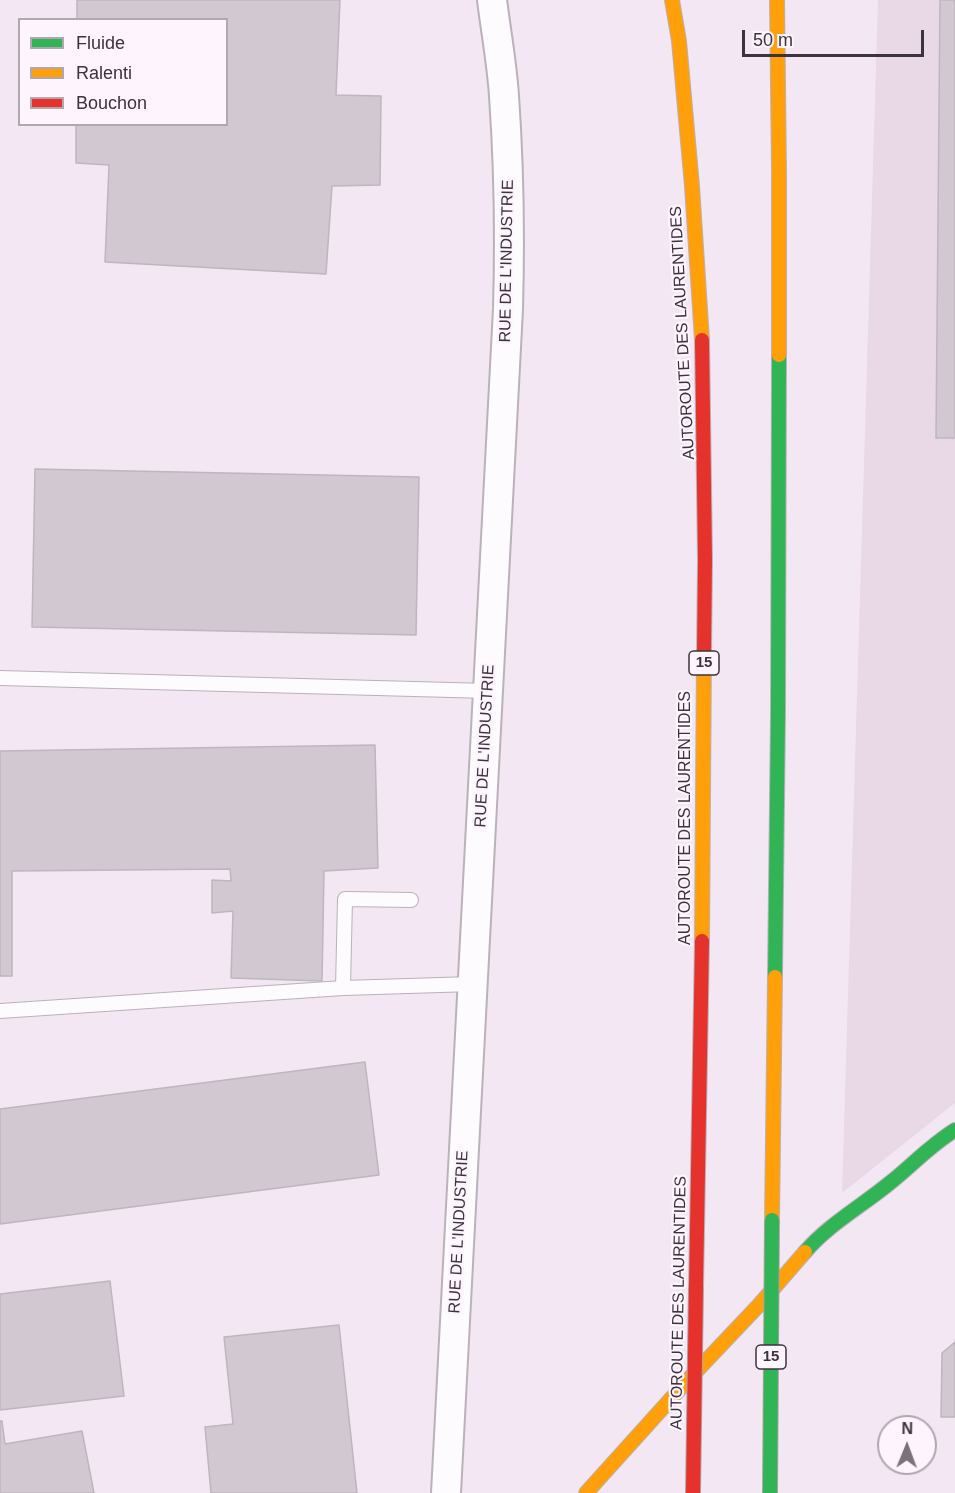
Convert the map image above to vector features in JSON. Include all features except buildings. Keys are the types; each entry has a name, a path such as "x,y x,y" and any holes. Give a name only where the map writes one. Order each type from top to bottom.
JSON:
{"main road":[{"name":"AUTOROUTE DES LAURENTIDES","path":"672,0 679,41 702,321 705,493 693,1493"},
{"path":"678,0 679,41"},
{"name":"15","path":"770,1493 778,747 778,4"},
{"path":"586,1493 759,1305 809,1247 890,1183 942,1138 955,1130"},
{"path":"890,1183 933,1164"}],"street":[{"name":"RUE DE L'INDUSTRIE","path":"446,1493 509,270 509,193 504,94 492,0"}],"lane":[{"path":"0,678 489,691"},
{"path":"343,988 345,899 411,900"},
{"path":"0,1011 343,988 472,984"}],"shaded area":[{"path":"878,0 955,0 955,1103 842,1193"}],"traffic: fast":[{"path":"775,977 779,355"},
{"path":"805,1252 835,1224 955,1130"},
{"path":"770,1493 772,1220"}],"traffic: slow":[{"path":"672,0 679,41 692,186 702,340"},
{"path":"777,0 779,355"},
{"path":"702,941 704,653"},
{"path":"772,1220 775,977"},
{"path":"586,1493 805,1252"}],"traffic: jam":[{"path":"702,340 704,653"},
{"path":"696,1287 702,941"},
{"path":"693,1493 696,1287"}]}
